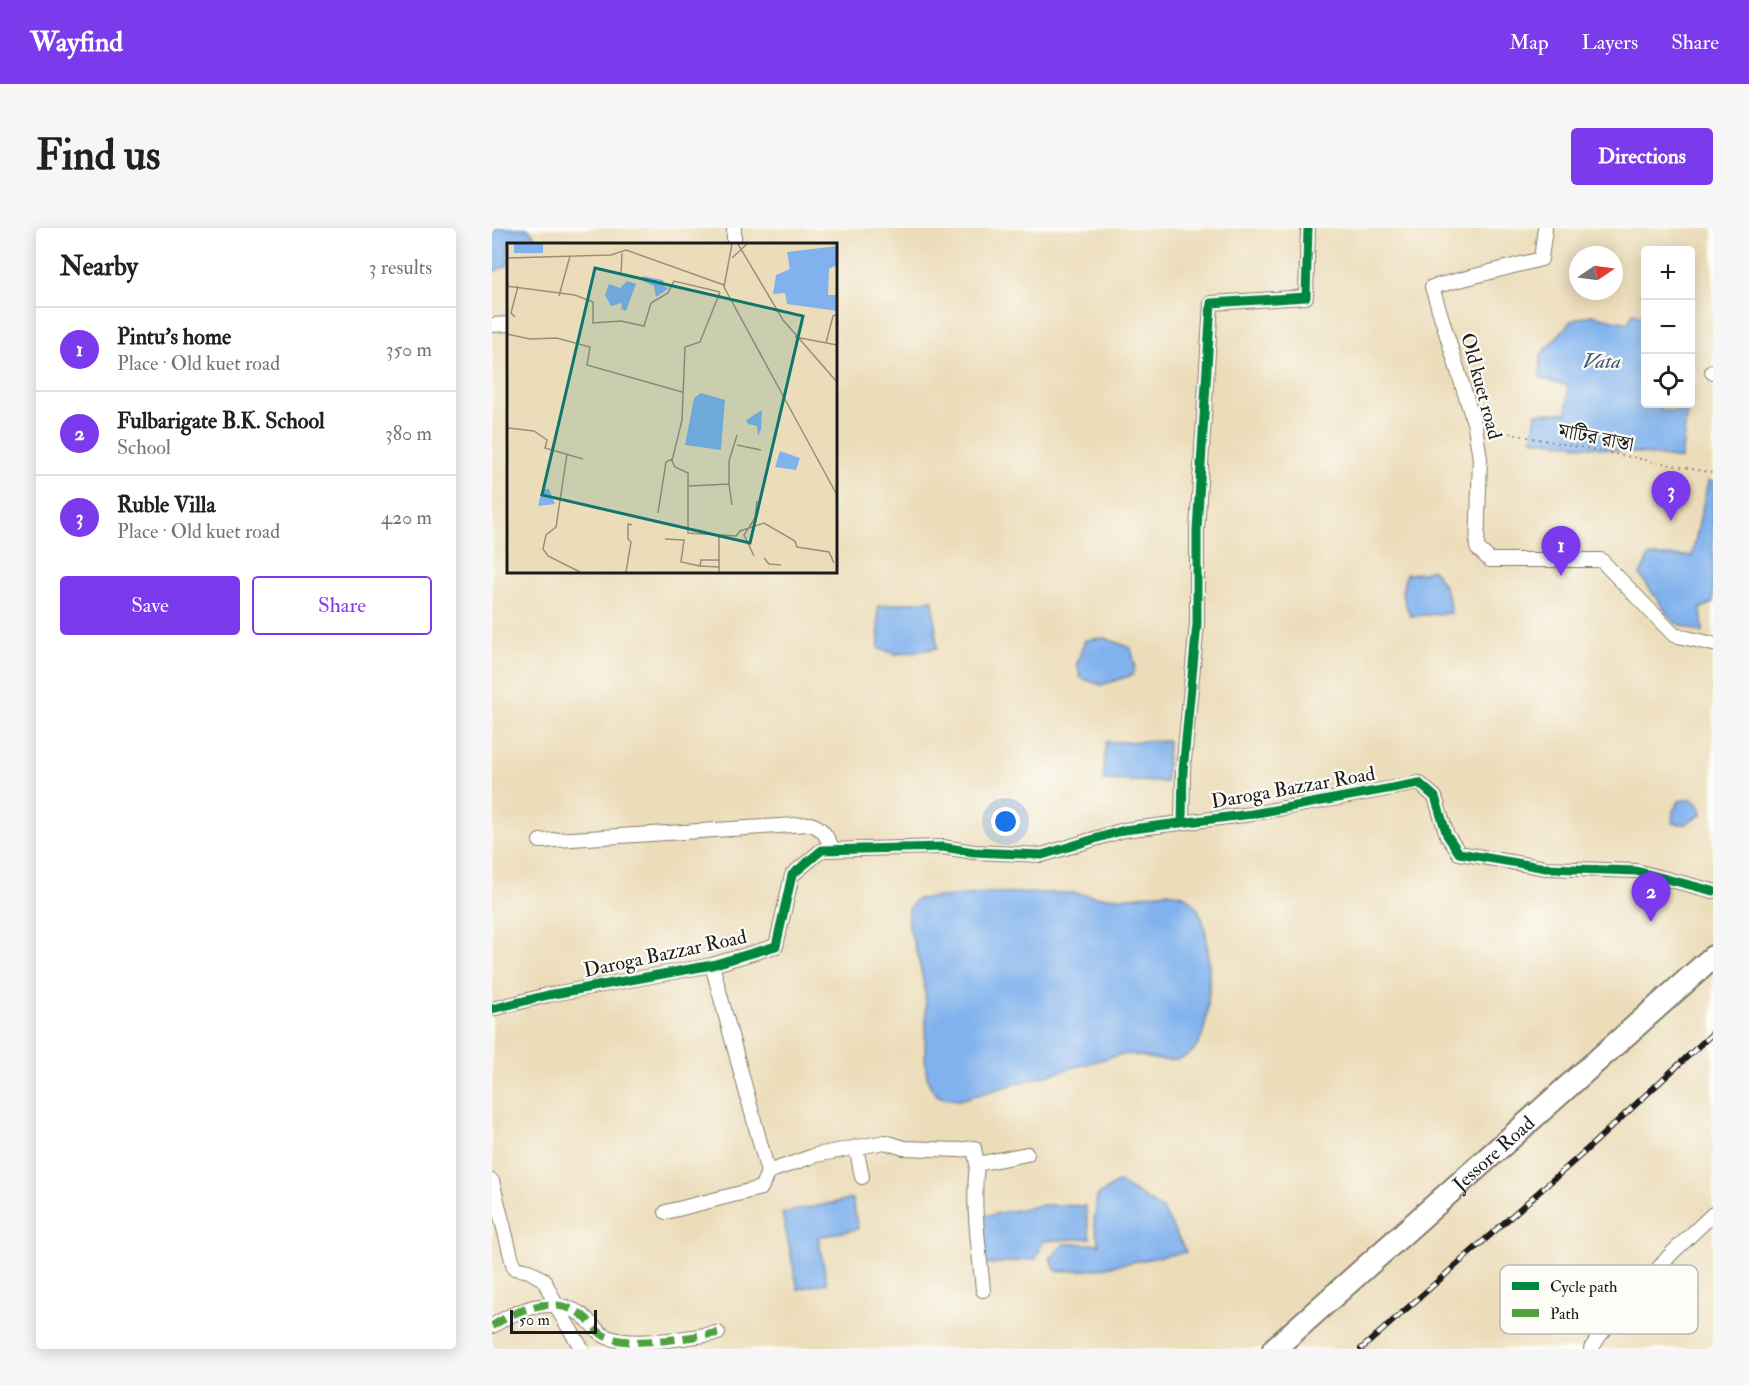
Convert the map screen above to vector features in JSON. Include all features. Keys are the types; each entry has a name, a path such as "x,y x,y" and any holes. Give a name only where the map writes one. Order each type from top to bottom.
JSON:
{"highway":[{"name":"Jessore Road","path":"1274,1349 1713,957"}],"street":[{"path":"1182,823 1183,771 1197,624 1197,530 1210,303 1306,297 1308,228"},
{"name":"Old kuet road","path":"1545,228 1541,259 1432,286 1475,426 1480,459 1477,548 1490,560 1601,560 1674,634 1713,644"},
{"path":"492,325 507,324"},
{"name":"Daroga Bazzar Road","path":"492,1009 548,995 712,965 776,946 792,875 822,850 943,847 974,852 1042,855 1124,830 1252,814 1419,783 1435,797 1447,835 1459,853 1546,868 1636,871 1713,891"},
{"path":"540,841 810,824 818,826 833,849"},
{"path":"666,1212 761,1188 768,1172 712,965"},
{"path":"768,1172 816,1155 885,1142 904,1148 958,1150 974,1148 977,1164 975,1180 983,1290"},
{"path":"856,1147 862,1177"},
{"path":"977,1164 1027,1154"},
{"path":"492,1181 514,1268 529,1271 544,1280 582,1349"},
{"path":"1662,1265 1713,1214"},
{"path":"492,1326 528,1307 556,1305 579,1312 605,1337 621,1340 669,1340 718,1333"},
{"path":"1591,1349 1600,1342"}],"water":[{"path":"492,228 527,228 533,234 536,243 507,243 507,265 492,272"},
{"name":"Vata","path":"1633,313 1641,316 1641,408 1660,408 1662,411 1687,410 1681,459 1533,439 1536,413 1567,413 1568,386 1540,378 1541,355 1571,321 1591,315 1628,323"},
{"path":"1708,481 1713,482 1713,603 1701,608 1703,633 1673,622 1640,575 1649,556 1692,556"},
{"path":"1432,569 1445,589 1451,613 1410,616 1402,593 1406,574 1423,573"},
{"path":"933,600 937,648 897,654 879,649 878,606"},
{"path":"1105,638 1131,648 1135,665 1133,675 1101,685 1081,678 1077,664 1085,640"},
{"path":"1168,741 1166,782 1103,780 1106,742"},
{"path":"1692,799 1701,808 1702,814 1685,824 1672,823 1673,811 1679,801"},
{"path":"1166,892 1183,895 1191,901 1201,916 1206,933 1209,969 1208,1008 1200,1041 1193,1051 1180,1059 1173,1060 1158,1060 1132,1054 1118,1055 959,1100 942,1097 934,1092 927,1076 924,989 908,917 912,904 917,899 988,893 1073,893 1101,897 1133,897"},
{"path":"1119,1182 1163,1210 1186,1252 1090,1270 1056,1271 1050,1259 1064,1244 1099,1244 1094,1223 1097,1196"},
{"path":"852,1199 858,1229 818,1237 827,1283 798,1289 782,1213"},
{"path":"1042,1205 1085,1206 1090,1238 1043,1241 1036,1259 984,1265 979,1217"}],"railway":[{"path":"1361,1349 1582,1154 1713,1033"}],"marked path":[{"path":"492,1326 523,1310 557,1305 579,1313 603,1335 618,1340 662,1341 718,1333"}],"cycle path":[{"path":"1182,823 1183,771 1197,624 1197,530 1211,303 1306,297 1308,228"},
{"path":"492,1009 548,995 712,965 776,946 792,875 822,850 943,847 974,852 1042,855 1124,830 1252,814 1419,783 1435,797 1447,835 1459,853 1546,868 1636,871 1713,891"}],"place":[{"name":"Ruble Villa","path":"1671,521"},
{"name":"Pintu's home","path":"1561,576"},
{"name":"Fulbarigate B.K. School","path":"1651,922"}]}
